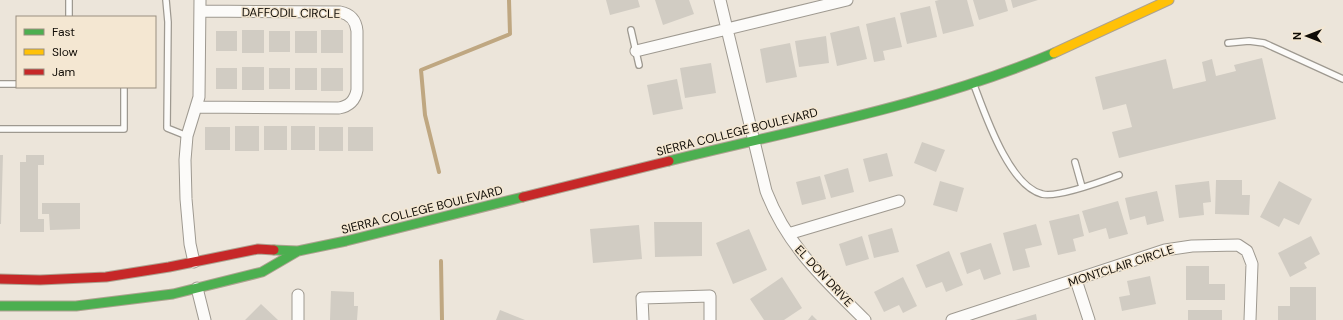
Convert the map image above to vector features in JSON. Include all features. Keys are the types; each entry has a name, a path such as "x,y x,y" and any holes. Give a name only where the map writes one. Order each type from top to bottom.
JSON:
{"main road":[{"name":"SIERRA COLLEGE BOULEVARD","path":"0,279 40,280 106,277 258,249 298,251 346,241 893,107 973,83 1043,58 1169,0"},
{"name":"SIERRA COLLEGE BOULEVARD","path":"0,306 76,306 173,294 262,272 298,251"}],"street":[{"path":"194,262 186,199 186,160 187,136 197,107 200,87 200,0"},
{"name":"EL DON DRIVE","path":"720,0 766,191 771,206 796,248 811,266 865,320"},
{"path":"636,51 846,0"},
{"name":"DAFFODIL CIRCLE","path":"197,107 339,108 352,103 357,90 357,31 355,21 349,15 340,12 200,11"},
{"path":"788,234 899,201"},
{"name":"MONTCLAIR CIRCLE","path":"952,320 1165,250 1192,246 1238,245 1247,251 1252,264 1250,320"},
{"path":"1076,280 1089,320"},
{"path":"197,288 205,320"},
{"path":"298,295 298,320"},
{"path":"643,320 642,298 710,296 710,320"}],"lane":[{"path":"69,0 69,16"},
{"path":"166,0 168,22 167,128 187,136"},
{"path":"631,30 639,65"},
{"path":"1228,43 1249,41 1264,43 1343,79"},
{"path":"973,83 997,143 1011,166 1028,187 1042,194 1050,195 1082,187 1119,175"},
{"path":"0,84 16,84"},
{"path":"0,129 124,129 124,88"},
{"path":"1074,162 1082,187"}],"building":[{"path":"606,0 638,0 640,7 610,15"},
{"path":"655,0 689,0 694,14 663,25"},
{"path":"967,0 974,26 943,34 935,1"},
{"path":"973,0 1005,0 1008,11 979,20"},
{"path":"1011,0 1038,0 1013,8"},
{"path":"930,6 937,37 907,44 900,13"},
{"path":"895,17 902,47 883,51 885,60 874,62 866,24"},
{"path":"859,26 867,59 837,66 830,33"},
{"path":"242,30 264,30 264,53 242,53"},
{"path":"321,30 343,30 343,53 321,53"},
{"path":"216,31 237,31 237,51 216,51"},
{"path":"269,31 290,31 290,52 269,52"},
{"path":"295,31 317,31 317,53 295,53"},
{"path":"826,36 829,63 799,67 795,41"},
{"path":"790,43 797,77 766,83 760,49"},
{"path":"1262,58 1276,119 1119,158 1112,132 1132,127 1126,104 1103,110 1095,77 1166,59 1173,89 1206,81 1202,62 1212,59 1216,76 1236,71 1234,65"},
{"path":"711,63 716,93 685,98 680,68"},
{"path":"242,67 264,67 264,90 242,90"},
{"path":"216,68 237,68 237,89 216,89"},
{"path":"269,68 290,68 290,89 269,89"},
{"path":"295,68 317,68 317,90 295,90"},
{"path":"321,68 343,68 343,91 321,91"},
{"path":"677,79 683,109 653,115 647,85"},
{"path":"235,126 259,126 259,151 235,151"},
{"path":"264,126 287,126 287,150 264,150"},
{"path":"291,126 315,126 315,150 291,150"},
{"path":"205,127 230,127 230,150 205,150"},
{"path":"319,127 343,127 343,151 319,151"},
{"path":"348,127 373,127 373,151 348,151"},
{"path":"922,142 945,150 936,172 914,163"},
{"path":"887,153 893,176 869,182 863,159"},
{"path":"0,155 3,155 1,224 0,224"},
{"path":"26,155 44,155 44,165 38,165 38,219 44,219 44,232 20,232 20,162 26,162"},
{"path":"848,168 854,192 831,198 824,175"},
{"path":"820,176 826,199 802,205 796,182"},
{"path":"1216,180 1242,180 1242,195 1250,195 1249,215 1215,214"},
{"path":"940,181 964,188 957,212 933,205"},
{"path":"1209,181 1211,202 1203,203 1204,215 1179,218 1175,185"},
{"path":"1279,181 1312,199 1299,225 1284,218 1279,227 1260,217"},
{"path":"1157,191 1164,221 1147,225 1145,216 1130,220 1125,198"},
{"path":"1118,201 1128,234 1109,239 1106,228 1089,233 1082,211"},
{"path":"42,203 80,203 80,229 50,230 49,214 42,214"},
{"path":"1079,214 1084,236 1073,239 1076,251 1058,255 1049,221"},
{"path":"654,222 702,222 702,256 655,257"},
{"path":"1036,224 1042,245 1025,249 1030,267 1013,271 1003,233"},
{"path":"639,225 642,259 593,263 590,229"},
{"path":"892,228 899,252 874,258 868,235"},
{"path":"749,229 767,270 733,284 716,243"},
{"path":"862,236 869,259 846,266 839,244"},
{"path":"1311,236 1320,254 1304,263 1307,268 1290,277 1278,253"},
{"path":"991,243 1001,274 984,280 980,269 967,274 960,253"},
{"path":"949,251 963,285 946,292 942,282 926,288 916,265"},
{"path":"1186,266 1209,266 1209,284 1225,284 1225,300 1186,300"},
{"path":"1150,276 1156,304 1122,311 1119,297 1130,295 1127,281"},
{"path":"782,277 802,308 784,320 764,320 750,299"},
{"path":"903,277 917,306 903,313 899,305 884,312 874,292"},
{"path":"1290,287 1316,287 1316,320 1278,320 1278,306 1290,306"},
{"path":"331,291 354,292 354,306 358,306 357,320 330,320"},
{"path":"261,304 278,320 245,320"},
{"path":"500,310 525,320 496,320"},
{"path":"1188,310 1222,310 1222,320 1188,320"},
{"path":"1036,314 1037,320 1015,320"},
{"path":"812,315 817,320 808,320"}],"waterway":[{"path":"439,172 425,115 421,70 510,34 509,0"},
{"path":"441,261 442,320"}],"traffic: fast":[{"path":"669,161 912,102 1007,71 1054,53"},
{"path":"274,250 298,251 346,241 523,197"},
{"path":"0,306 76,306 173,294 262,272 298,251"}],"traffic: slow":[{"path":"1054,53 1169,0"}],"traffic: jam":[{"path":"523,197 669,161"},
{"path":"0,279 40,280 106,277 169,267 258,249 274,250"}]}
